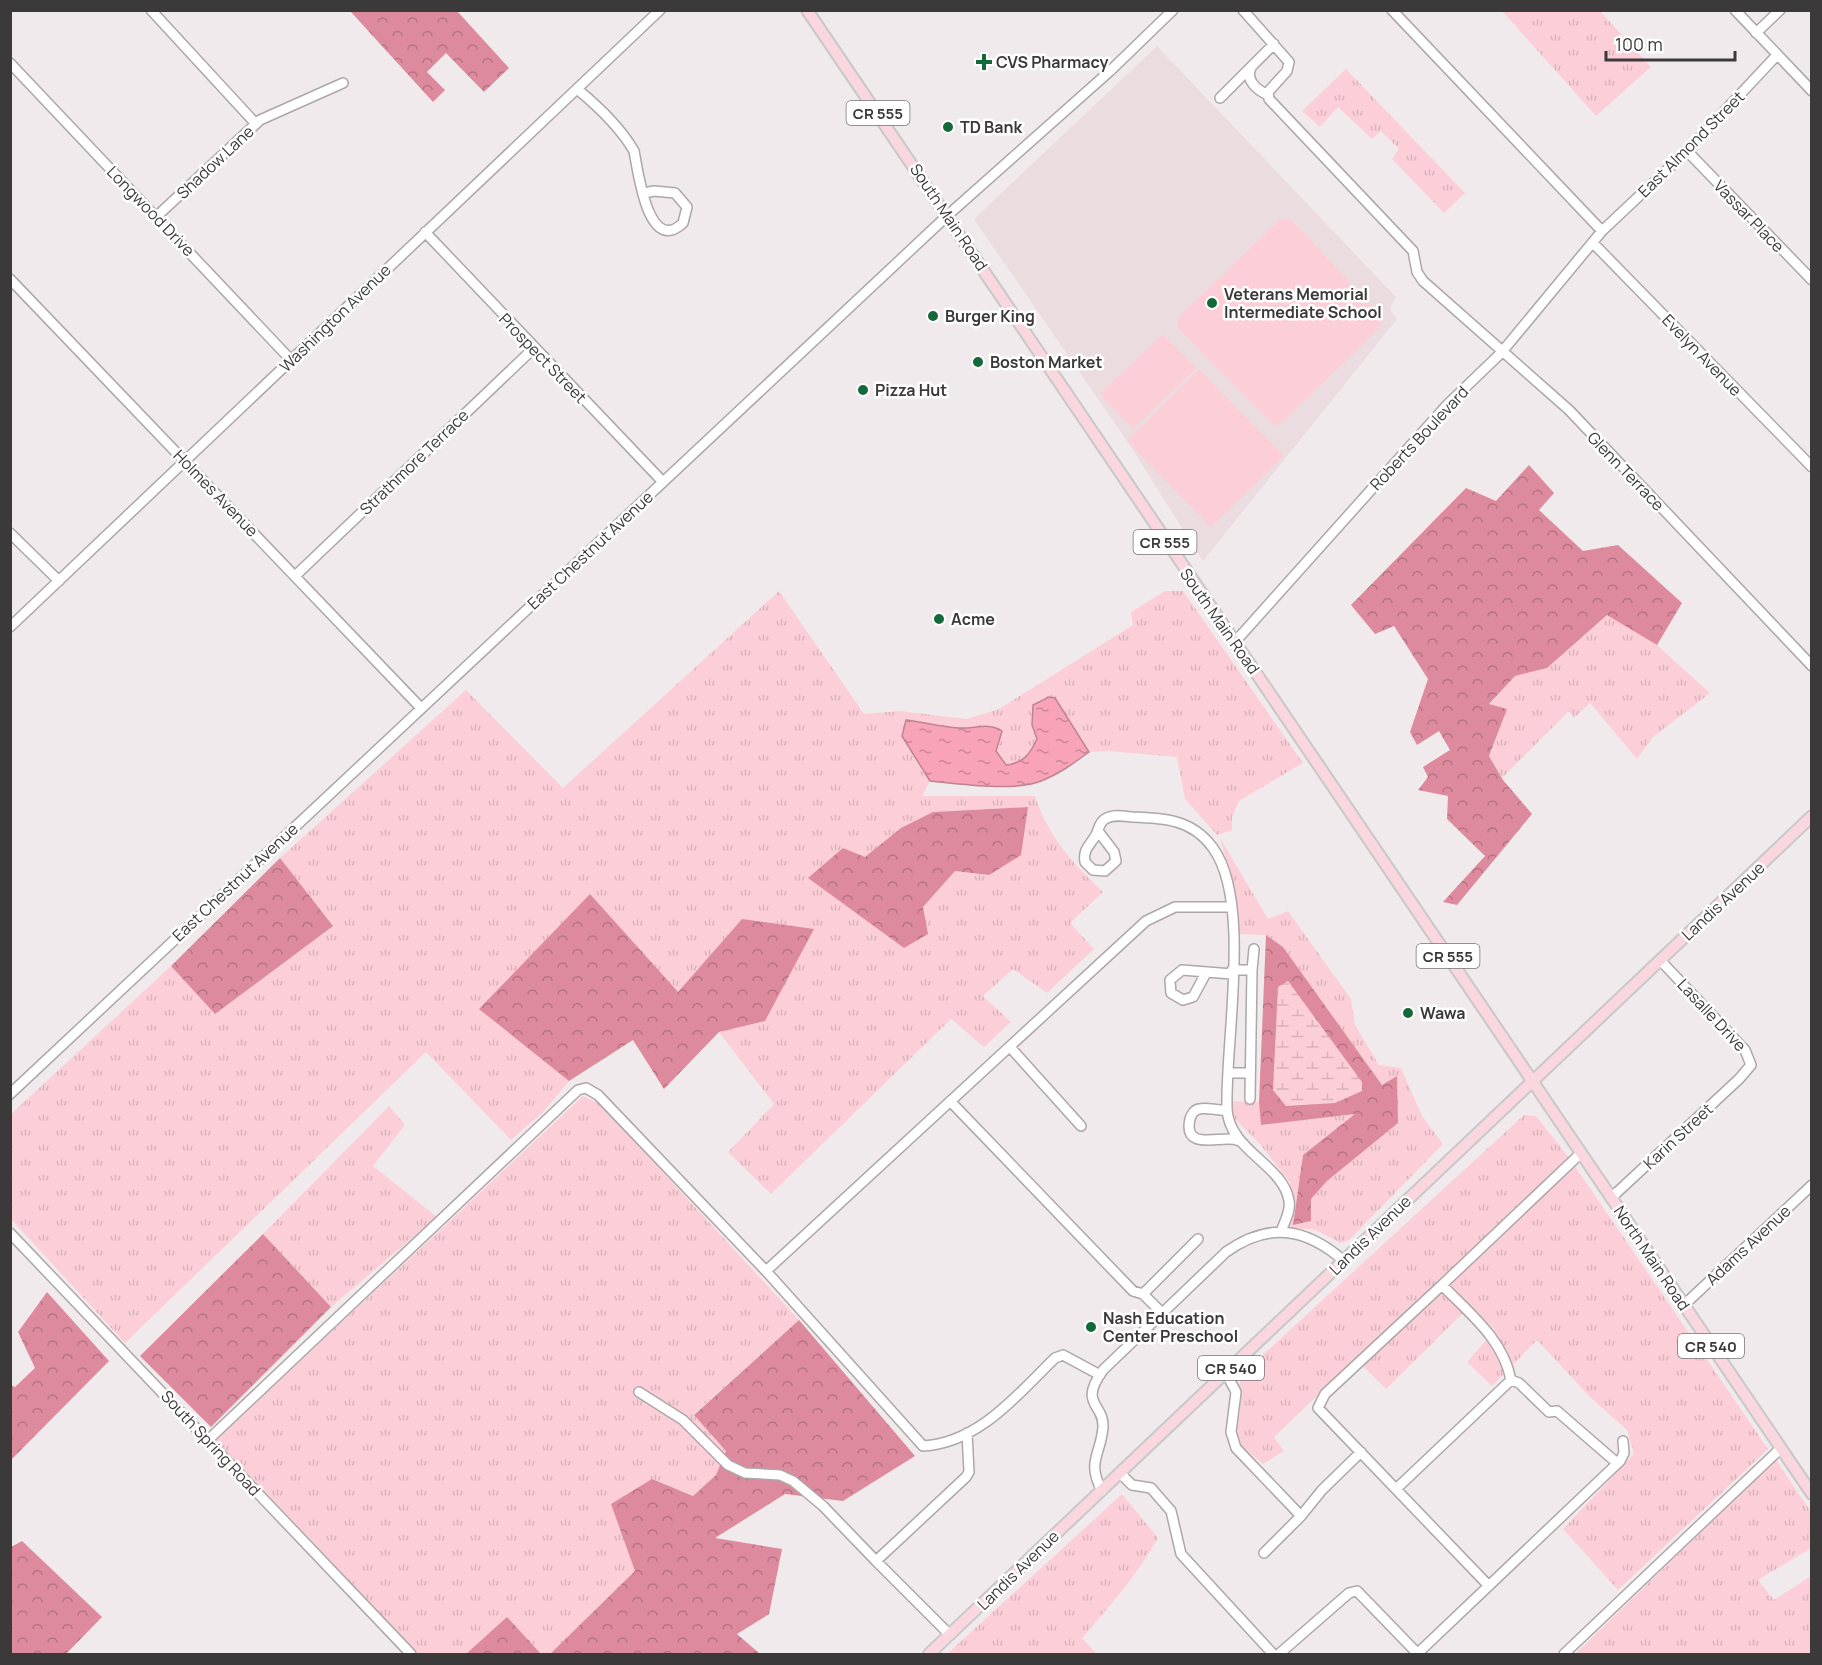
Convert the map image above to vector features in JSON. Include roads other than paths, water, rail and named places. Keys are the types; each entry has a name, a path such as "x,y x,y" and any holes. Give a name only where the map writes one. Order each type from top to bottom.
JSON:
{"main road":[{"name":"South Main Road","path":"807,10 948,215 1234,643 1532,1082"},
{"name":"Landis Avenue","path":"929,1654 1660,960 1810,822"},
{"name":"North Main Road","path":"1532,1082 1812,1494"}],"street":[{"path":"151,10 256,123"},
{"name":"Washington Avenue","path":"10,627 660,10"},
{"name":"East Chestnut Avenue","path":"10,1094 948,215 1110,71 1173,10"},
{"path":"1243,10 1287,59 1289,66 1268,95"},
{"path":"1392,10 1602,231"},
{"path":"1735,10 1812,92"},
{"path":"1756,33 1780,10"},
{"path":"1220,98 1274,44"},
{"name":"East Almond Street","path":"1602,231 1687,151 1777,55"},
{"name":"Longwood Drive","path":"10,63 291,360"},
{"name":"Glenn Terrace","path":"1252,66 1248,74 1250,81 1268,95 1278,110 1413,251 1417,272 1429,287 1569,410 1812,666"},
{"name":"Shadow Lane","path":"156,217 256,123 343,83"},
{"path":"577,89 599,108 629,142 634,152 648,214 658,227 672,230 683,223 687,207 675,194 666,191 644,193"},
{"name":"Vassar Place","path":"1687,151 1812,280"},
{"name":"Roberts Boulevard","path":"1234,643 1447,405 1501,352 1602,231"},
{"name":"Prospect Street","path":"425,232 663,482"},
{"name":"Evelyn Avenue","path":"1593,243 1812,467"},
{"name":"Holmes Avenue","path":"10,279 421,708"},
{"name":"Strathmore Terrace","path":"295,576 534,348"},
{"path":"10,533 58,581"},
{"path":"1098,831 1101,822 1112,816 1169,818 1180,821 1212,847 1226,878 1231,907 1232,972 1227,1111 1241,1143 1285,1190 1289,1212 1281,1232"},
{"path":"766,1271 1155,915 1175,908 1231,907"},
{"path":"1250,1099 1254,949"},
{"name":"Lasalle Drive","path":"1660,960 1749,1055 1751,1065 1744,1074"},
{"path":"1206,973 1252,970"},
{"path":"1010,1047 1081,1126"},
{"path":"1228,1073 1250,1073"},
{"name":"Karin Street","path":"1611,1198 1744,1074"},
{"path":"208,1440 578,1090 586,1088 598,1095 766,1271 923,1446 935,1445 967,1433 998,1414 1055,1358 1063,1355 1100,1375"},
{"path":"950,1101 1133,1291 1143,1294 1162,1313"},
{"path":"1227,1111 1199,1109 1193,1112 1189,1122 1192,1135 1201,1141 1209,1142 1227,1137 1241,1143"},
{"path":"1489,1586 1318,1408 1325,1394 1581,1153"},
{"name":"Adams Avenue","path":"1683,1305 1812,1185"},
{"path":"1102,1491 1093,1469 1103,1428 1092,1397 1094,1383 1226,1252 1243,1240 1281,1232 1318,1240 1344,1261"},
{"name":"South Spring Road","path":"10,1233 411,1654"},
{"path":"1143,1294 1198,1239"},
{"path":"1442,1285 1493,1337 1508,1364 1511,1380"},
{"path":"1226,1372 1236,1392 1231,1432 1236,1448 1301,1516"},
{"path":"1511,1380 1519,1383 1548,1412 1557,1411 1564,1416 1617,1463"},
{"path":"1396,1489 1511,1380"},
{"path":"639,1392 683,1420 729,1465 745,1473 780,1475 794,1481 823,1506 950,1635"},
{"path":"876,1561 966,1477 969,1472 967,1433"},
{"path":"1280,1654 1349,1593 1357,1591 1418,1654 1617,1463 1624,1453 1623,1441"},
{"path":"1564,1654 1781,1448"},
{"path":"1264,1553 1301,1516 1322,1490 1361,1452"},
{"path":"1120,1473 1132,1485 1151,1488 1171,1511 1181,1554 1273,1654"}],"water":[{"path":"1049,697 1055,698 1089,752 1054,775 1030,784 1002,787 930,781 902,736 906,720 946,727 997,728 1002,731 996,751 1006,765 1012,764 1026,757 1032,749 1037,739 1032,725 1033,705"}],"place":[{"name":"CVS Pharmacy","path":"984,62"},
{"name":"TD Bank","path":"948,127"},
{"name":"Veterans Memorial Intermediate School","path":"1212,303"},
{"name":"Burger King","path":"933,316"},
{"name":"Boston Market","path":"978,362"},
{"name":"Pizza Hut","path":"863,390"},
{"name":"Acme","path":"939,619"},
{"name":"Wawa","path":"1408,1013"},
{"name":"Nash Education Center Preschool","path":"1091,1327"}]}
